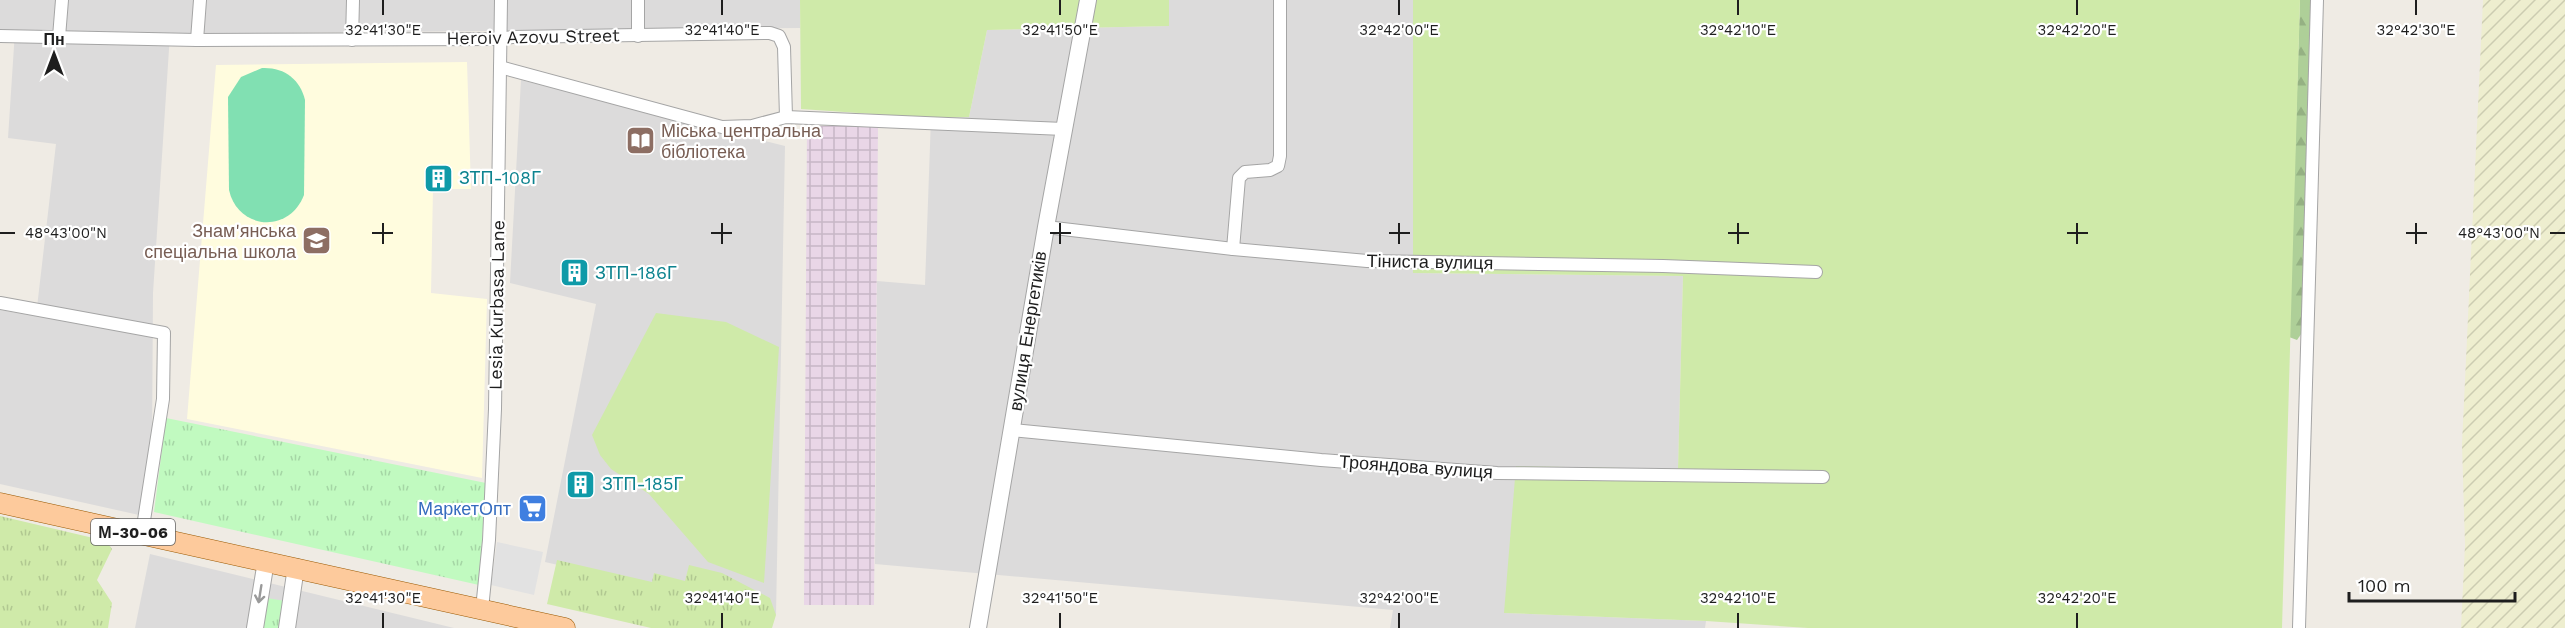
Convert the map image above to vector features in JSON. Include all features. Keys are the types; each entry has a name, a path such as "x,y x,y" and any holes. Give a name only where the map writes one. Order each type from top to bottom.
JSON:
{"main road":[{"name":"М-30-06","path":"0,503 565,628"}],"street":[{"path":"59,37 62,0"},
{"path":"197,40 200,0"},
{"path":"352,0 352,40"},
{"name":"Lesia Kurbasa Lane","path":"482,609 489,540 495,419 501,0"},
{"path":"638,0 638,36"},
{"name":"вулиця Енергетиків","path":"978,628 1046,226 1088,0"},
{"path":"1233,249 1239,178 1245,172 1270,170 1278,166 1280,156 1280,0"},
{"path":"2299,628 2317,0"},
{"name":"Heroiv Azovu Street","path":"0,36 352,40 770,33 778,36 784,47 786,117"},
{"path":"500,67 722,127 752,126 786,117 1064,129"},
{"name":"Тіниста вулиця","path":"1046,226 1233,249 1367,261 1663,266 1815,272"},
{"path":"0,303 164,333 163,399 142,534"},
{"name":"Трояндова вулиця","path":"1012,430 1320,460 1497,473 1823,477"},
{"path":"255,628 266,561"},
{"path":"287,628 296,567"}],"shaded area":[{"path":"0,0 800,0 800,28 170,34 153,293 152,443 139,515 0,484 0,310 36,316 56,144 8,138 15,31 0,31"},
{"path":"1169,0 1413,0 1413,273 1683,276 1678,470 1505,613 1706,621 1705,628 1390,628 1393,610 875,564 877,281 925,285 931,118 969,117 987,30 1168,26"},
{"name":"Знам'янська спеціальна школа","path":"467,62 471,189 433,189 431,293 487,299 482,478 187,419 216,65"},
{"path":"521,80 785,146 776,615 545,562 596,304 510,283"},
{"path":"807,126 878,126 874,605 804,605"},
{"path":"497,542 543,552 534,595 491,585"},
{"path":"150,554 454,628 135,628"}],"green space":[{"path":"800,0 1169,0 1169,26 987,30 969,117 931,118 801,109"},
{"path":"1413,0 2300,0 2282,628 1808,628 1706,621 1504,613 1516,466 1678,469 1683,276 1413,273"},
{"path":"2300,0 2313,0 2304,330 2297,340 2289,337"},
{"path":"2483,0 2565,0 2565,628 2461,628 2465,545 2462,444"},
{"path":"262,68 284,72 290,76 299,86 305,100 304,195 297,208 287,216 276,221 264,222 242,213 234,203 229,190 228,97 241,77"},
{"path":"656,313 726,322 779,347 764,583 708,562 649,494 611,469 600,455 592,435"},
{"path":"166,418 486,483 479,585 154,512"},
{"path":"0,516 106,541 112,549 97,580 112,603 108,628 0,628"},
{"path":"557,560 652,582 654,573 685,581 689,565 722,573 770,598 776,615 772,628 651,628 547,604"},
{"path":"267,598 285,601 281,628 262,628"}],"place":[{"name":"Міська центральна бібліотека","path":"640,141"},
{"name":"ЗТП-108Г","path":"438,178"},
{"name":"Знам'янська спеціальна школа","path":"317,241"},
{"name":"ЗТП-186Г","path":"574,273"},
{"name":"ЗТП-185Г","path":"581,484"},
{"name":"МаркетОпт","path":"532,509"}]}
